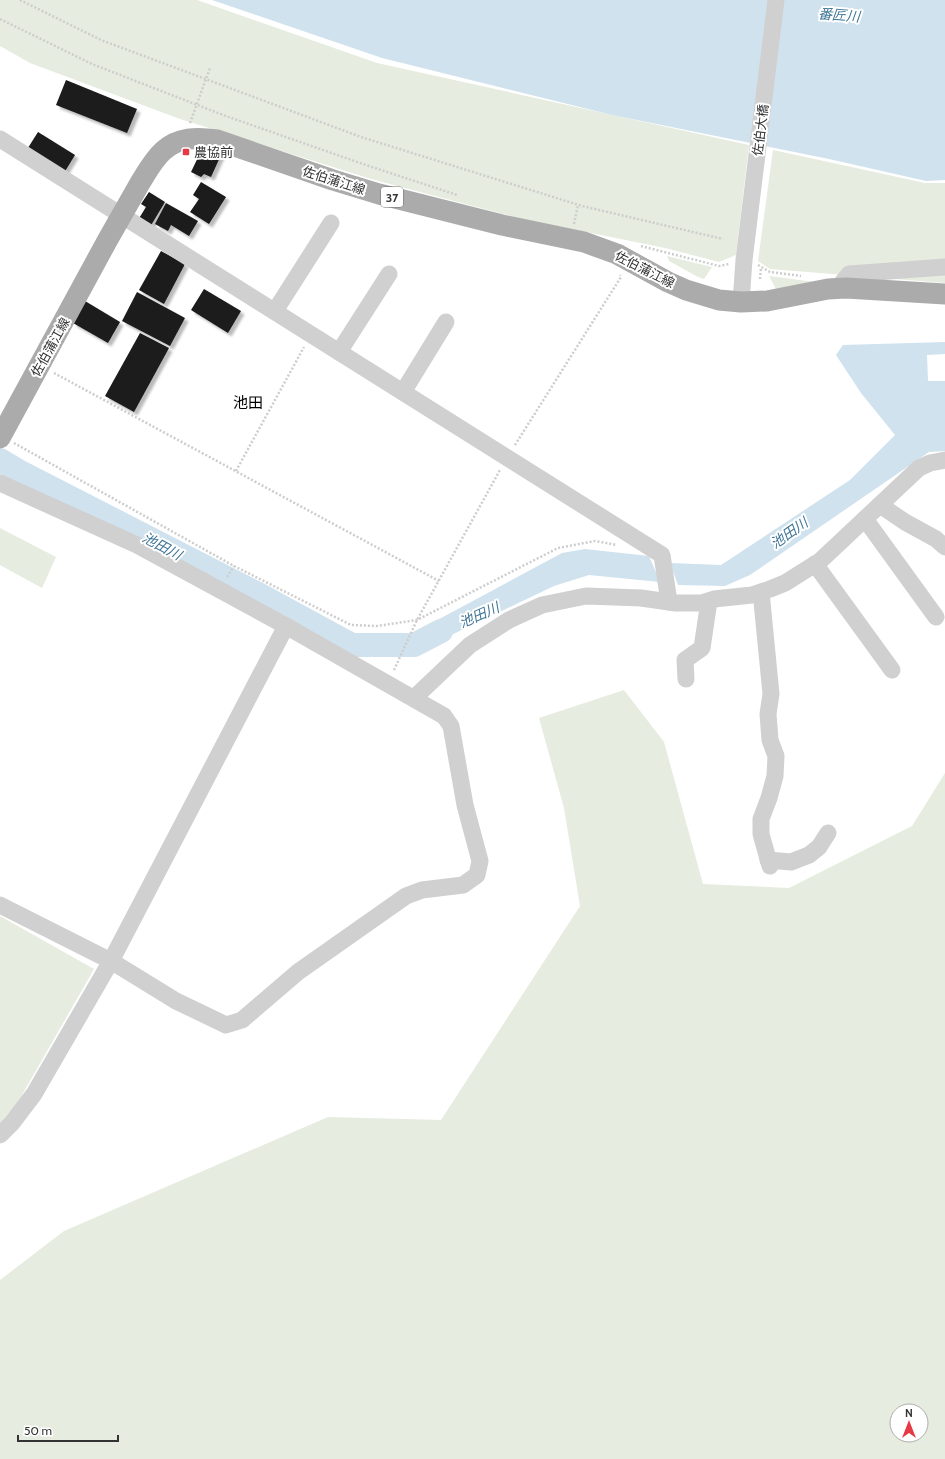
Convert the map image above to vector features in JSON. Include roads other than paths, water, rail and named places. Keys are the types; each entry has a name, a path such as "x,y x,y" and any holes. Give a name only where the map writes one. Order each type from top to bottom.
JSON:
{"main road":[{"name":"佐伯蒲江線","path":"1,437 149,168 161,152 172,144 190,138 217,140 333,180 379,194 502,225 584,242 617,254 668,282 686,290 719,300 741,302 782,299 811,292 838,289 945,294"}],"street":[{"name":"佐伯大橋","path":"741,302 744,260 776,0"},
{"path":"0,139 662,554 668,601"},
{"path":"275,312 331,223"},
{"path":"838,289 849,274 945,267"},
{"path":"339,352 389,274"},
{"path":"403,392 446,322"},
{"path":"414,698 470,645 509,620 542,605 586,596 641,598 701,603 752,595 785,583 815,564 919,468 930,463 945,460"},
{"path":"0,483 137,545 286,626 444,716 451,726 465,805 480,861 477,875 463,885 422,890 406,896 298,972 242,1020 226,1025 176,1000 111,961 0,905"},
{"path":"880,505 905,522 936,538 945,547"},
{"path":"865,519 936,617"},
{"path":"815,564 892,670"},
{"path":"762,592 771,694 768,714 770,740 776,756 775,776 761,819 761,834 769,863 791,862 809,855 819,847 828,833"},
{"path":"686,679 685,660 702,648 709,601"},
{"path":"0,1135 12,1123 34,1094 111,961 286,626"}],"water":[{"name":"番匠川","path":"212,0 945,0 945,180 926,181 829,159 612,115 382,58"},
{"path":"945,342 945,354 927,355 928,381 945,381 945,451 929,452 750,575 725,586 678,585 670,563 721,565 850,480 895,435 861,393 836,355 843,345"},
{"path":"585,549 649,556 660,582 589,575 554,586 405,657 417,631 562,553"}],"waterway":[{"name":"池田川","path":"0,460 22,473 260,595 352,645 414,645 441,631"}],"place":[{"name":"農協前","path":"186,152"}],"district":[{"name":"池田","path":"248,403"}]}
